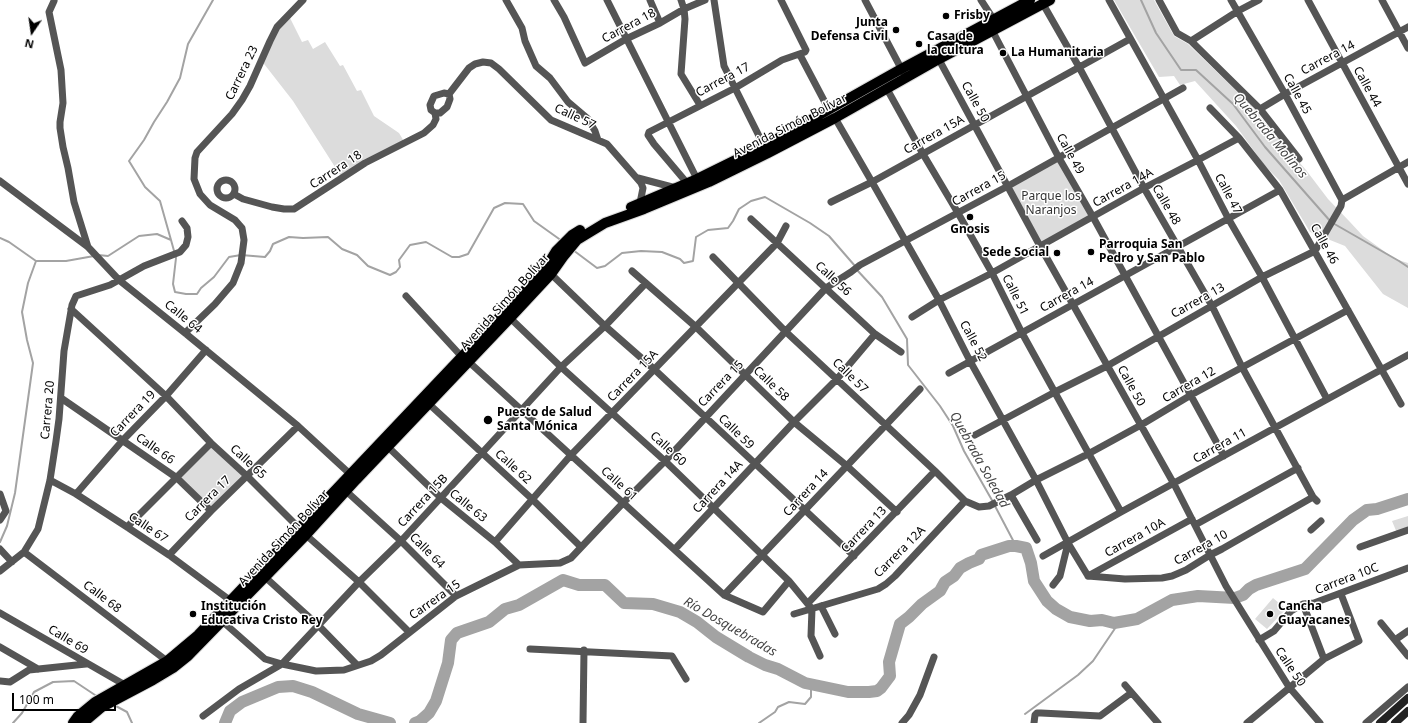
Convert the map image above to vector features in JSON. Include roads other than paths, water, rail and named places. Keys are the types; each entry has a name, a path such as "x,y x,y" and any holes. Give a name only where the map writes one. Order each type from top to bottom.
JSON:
{"main road":[{"name":"Avenida Simón Bolívar","path":"937,56 994,20 1030,0"},
{"name":"Avenida Simón Bolívar","path":"575,238 605,223 644,209 709,182 937,56 1047,2"},
{"name":"Avenida Simón Bolívar","path":"73,723 78,716 113,696 173,668 188,656 265,577 350,474 466,359 507,315 545,269 575,238 603,218 697,179 887,89 904,74"},
{"name":"Avenida Simón Bolívar","path":"507,315 551,274 560,254"},
{"name":"Avenida Simón Bolívar","path":"113,696 125,685 167,661 198,635 231,601 346,491 429,404 466,359"},
{"path":"1380,723 1408,698"},
{"name":"Avenida Simón Bolívar","path":"83,723 98,705"},
{"path":"1395,723 1407,714"}],"street":[{"name":"Carrera 23","path":"185,332 215,304 233,283 241,262 243,248 243,234 239,224 210,205 196,187 193,171 197,152 232,114 242,100 277,27 302,0"},
{"path":"506,0 522,28 525,41 536,66 550,78 568,102 588,119 598,140"},
{"name":"Carrera 18","path":"554,0 564,17 586,63 626,39 660,23 684,9 705,0"},
{"path":"607,0 697,179"},
{"path":"650,0 660,23"},
{"path":"681,0 685,19 681,74 700,105"},
{"path":"714,0 724,66 764,146"},
{"name":"Carrera 17","path":"687,183 654,144 648,135 649,132 735,88 782,60 805,52 806,50 781,0"},
{"path":"865,0 904,74"},
{"path":"981,0 994,20"},
{"name":"Calle 47","path":"1109,0 1198,160 1228,218 1262,277 1327,399"},
{"path":"1159,0 1177,33 1191,41 1260,109 1299,159"},
{"name":"Calle 45","path":"1231,0 1285,94 1342,200"},
{"path":"1191,41 1238,11 1259,0"},
{"name":"Calle 44","path":"1308,0 1408,184"},
{"path":"1382,0 1408,48"},
{"path":"54,1 49,12 61,70 63,103 60,128 74,202 89,248"},
{"name":"Calle 48","path":"1047,2 1079,67 1144,188 1212,306 1242,367 1315,499"},
{"name":"Carrera 14","path":"1260,109 1408,27"},
{"name":"Calle 49","path":"992,30 1059,158 1224,456"},
{"name":"Carrera 15A","path":"831,202 872,182 1130,39"},
{"name":"Calle 52","path":"800,55 832,114 939,300 1036,480 1068,543 1088,576"},
{"name":"Calle 50","path":"937,56 1040,246 1174,484 1226,586 1289,687 1320,723"},
{"name":"Calle 57","path":"483,62 491,63 499,69 551,120 607,144 638,178"},
{"name":"Carrera 18","path":"435,113 444,111 450,99 449,94 469,68 483,62"},
{"name":"Carrera 15","path":"282,664 316,671 344,670 358,666 371,661 394,646 409,632 456,596 519,565 560,563 571,558 665,461 826,288 860,265 1008,186 1183,88"},
{"name":"Calle 51","path":"887,89 992,274 1022,333 1121,512"},
{"name":"Carrera 18","path":"234,194 243,199 264,205 284,209 294,209 366,163 424,133 433,125 436,119 435,113 430,107 431,100 434,96 439,94 449,94"},
{"name":"Calle 46","path":"1210,108 1239,138 1280,190 1401,404"},
{"name":"Carrera 14A","path":"912,317 939,300 992,274 1144,188 1239,138"},
{"path":"1315,251 1341,206 1342,200 1408,162"},
{"path":"638,178 676,188"},
{"path":"638,178 643,188 640,203"},
{"name":"Calle 64","path":"0,180 89,248 119,280 185,332 298,426 350,474"},
{"name":"Carrera 14","path":"949,373 970,360 1022,333 1280,190"},
{"name":"Calle 56","path":"751,219 875,334 902,352"},
{"path":"119,280 148,264 173,256 180,252 186,245 188,237 187,228 182,221"},
{"name":"Carrera 15A","path":"495,542 570,456 655,370 777,242 786,226"},
{"name":"Carrera 13","path":"975,435 1107,366 1262,277 1315,251"},
{"name":"Calle 57","path":"713,257 786,331 885,426 935,471 965,501 976,506"},
{"name":"Calle 58","path":"632,271 645,284 696,327 794,422 847,466 896,512"},
{"name":"Calle 59","path":"551,274 605,326 655,370 854,556"},
{"name":"Carrera 20","path":"10,559 24,552 38,529 50,480 58,426 64,351 71,309 76,296 110,285 119,280"},
{"name":"Carrera 15B","path":"203,716 239,688 282,664 441,498 561,367 605,326 645,284"},
{"name":"Calle 61","path":"406,296 466,359 521,411 724,595 763,612 789,581"},
{"name":"Calle 65","path":"71,309 166,396 212,444 247,476 303,532 359,582 409,632"},
{"name":"Carrera 12","path":"976,506 989,506 1011,495 1036,480 1141,425 1191,395 1294,338 1348,310"},
{"name":"Calle 60","path":"507,315 561,367 665,461 763,555 789,581 810,606"},
{"name":"Carrera 14A","path":"675,549 794,422 837,379 875,334"},
{"name":"Carrera 19","path":"76,494 123,440 166,396 206,350"},
{"name":"Carrera 11","path":"1043,556 1408,355"},
{"name":"Carrera 14","path":"724,595 920,389"},
{"name":"Calle 66","path":"60,398 177,478 211,511"},
{"name":"Calle 62","path":"429,404 532,499 581,547"},
{"name":"Carrera 17","path":"169,555 211,511 298,426"},
{"path":"127,527 212,444"},
{"name":"Calle 63","path":"388,446 441,498 495,542 519,565"},
{"name":"Carrera 10A","path":"1088,576 1298,468"},
{"name":"Carrera 13","path":"810,606 854,556 935,471"},
{"name":"Calle 67","path":"50,480 76,494 169,555 231,601"},
{"name":"Calle 64","path":"346,491 456,596"},
{"path":"0,494 6,511 0,520"},
{"path":"1011,495 1037,540"},
{"name":"Carrera 10","path":"1088,576 1125,579 1162,578 1172,576 1186,570 1210,554 1315,499"},
{"name":"Carrera 12A","path":"794,614 810,606 821,606 878,589 886,584 965,501"},
{"path":"1311,530 1321,521"},
{"path":"1360,547 1408,530"},
{"path":"1053,585 1060,576 1068,543"},
{"path":"0,549 10,559 0,571"},
{"name":"Calle 68","path":"24,552 167,661"},
{"name":"Carrera 10C","path":"1259,640 1274,632 1291,611 1303,604 1314,603 1341,594 1408,568"},
{"path":"265,577 319,626 358,666"},
{"path":"1247,723 1324,659 1359,641 1341,594"},
{"path":"1303,604 1324,659"},
{"path":"810,606 810,636 820,656"},
{"path":"821,606 835,634"},
{"name":"Calle 69","path":"0,613 125,685"},
{"path":"222,621 265,659 282,664"},
{"path":"1381,624 1408,656"},
{"path":"1395,640 1408,631"},
{"path":"0,647 38,669"},
{"path":"530,649 584,650 672,656 686,679"},
{"path":"583,723 584,650"},
{"path":"902,723 909,715 920,695 934,657"},
{"path":"0,682 10,682 29,670 87,664"},
{"path":"1125,685 1158,723"},
{"path":"1366,723 1408,687"},
{"path":"1034,723 1037,713 1100,716 1131,693"}],"waterway":[{"path":"171,240 160,201 145,187 129,161 144,140 180,78 188,44 213,0"},
{"name":"Quebrada Molinos","path":"1141,0 1156,33 1181,70 1196,70 1233,104 1265,147 1331,222 1408,267"},
{"name":"Quebrada Soledad","path":"573,250 597,268 605,266 622,253 641,251 662,252 680,259 684,263 693,261 696,237 708,230 728,228 739,209 751,201 765,197 810,223 829,236 855,266"},
{"name":"Quebrada Soledad","path":"98,255 108,256 139,236 157,234 171,240 176,258 173,284 175,292 197,294 201,288 214,277 229,257 241,255 265,257 273,244 289,237 328,237 342,249 357,255 368,266 390,275 396,272 400,267 399,260 410,245 426,242 452,257 459,257 468,254 494,208 505,203 523,204 534,221 562,241"},
{"name":"Quebrada Soledad","path":"0,238 9,242 36,261 66,261 94,256"},
{"path":"0,542 7,526 15,493 33,363 22,312 28,283 36,261"},
{"name":"Quebrada Soledad","path":"857,270 882,297 907,339 908,365 940,406 953,426 964,451 993,502"},
{"name":"Río Dosquebradas","path":"415,723 420,721 429,713 436,701 448,663 451,640 457,633 489,622 505,609 519,605 563,580 579,585 605,585 624,603 653,604 680,612 697,622 716,637 749,657 765,665 778,669 805,683 848,692 869,692 877,691 881,688 890,676 889,662 900,624 922,604 940,591 945,582 954,576 960,568 979,559 981,555 1009,546 1026,548 1031,563 1034,581 1047,601 1056,609 1070,617 1090,621 1102,620 1114,623 1137,619 1172,600 1198,596 1235,598 1243,595 1256,585 1305,569 1353,520 1367,510 1377,509 1408,499"},
{"name":"Quebrada Soledad","path":"995,506 1016,546"},
{"path":"1025,714 1078,675 1093,661 1120,621"},
{"path":"13,723 22,713 34,692 53,682 74,681 98,697"},
{"name":"Río Dosquebradas","path":"225,723 230,711 242,702 278,687 293,686 312,692 358,714 390,723"},
{"path":"759,723 775,712 778,707 789,702 805,704 811,697 811,690 813,686"},
{"path":"114,705 127,712 132,723"}],"place":[{"name":"Frisby","path":"946,16"},
{"name":"Junta Defensa Civil","path":"896,30"},
{"name":"Casa de la cultura","path":"919,44"},
{"name":"La Humanitaria","path":"1003,53"},
{"name":"Gnosis","path":"970,217"},
{"name":"Parroquia San Pedro y San Pablo","path":"1091,252"},
{"name":"Sede Social","path":"1057,253"},
{"name":"Puesto de Salud Santa Mónica","path":"488,420"},
{"name":"Institución Educativa Cristo Rey","path":"193,614"},
{"name":"Cancha Guayacanes","path":"1270,614"}],"park label":[{"name":"Parque los Naranjos","path":"1051,204"}]}
